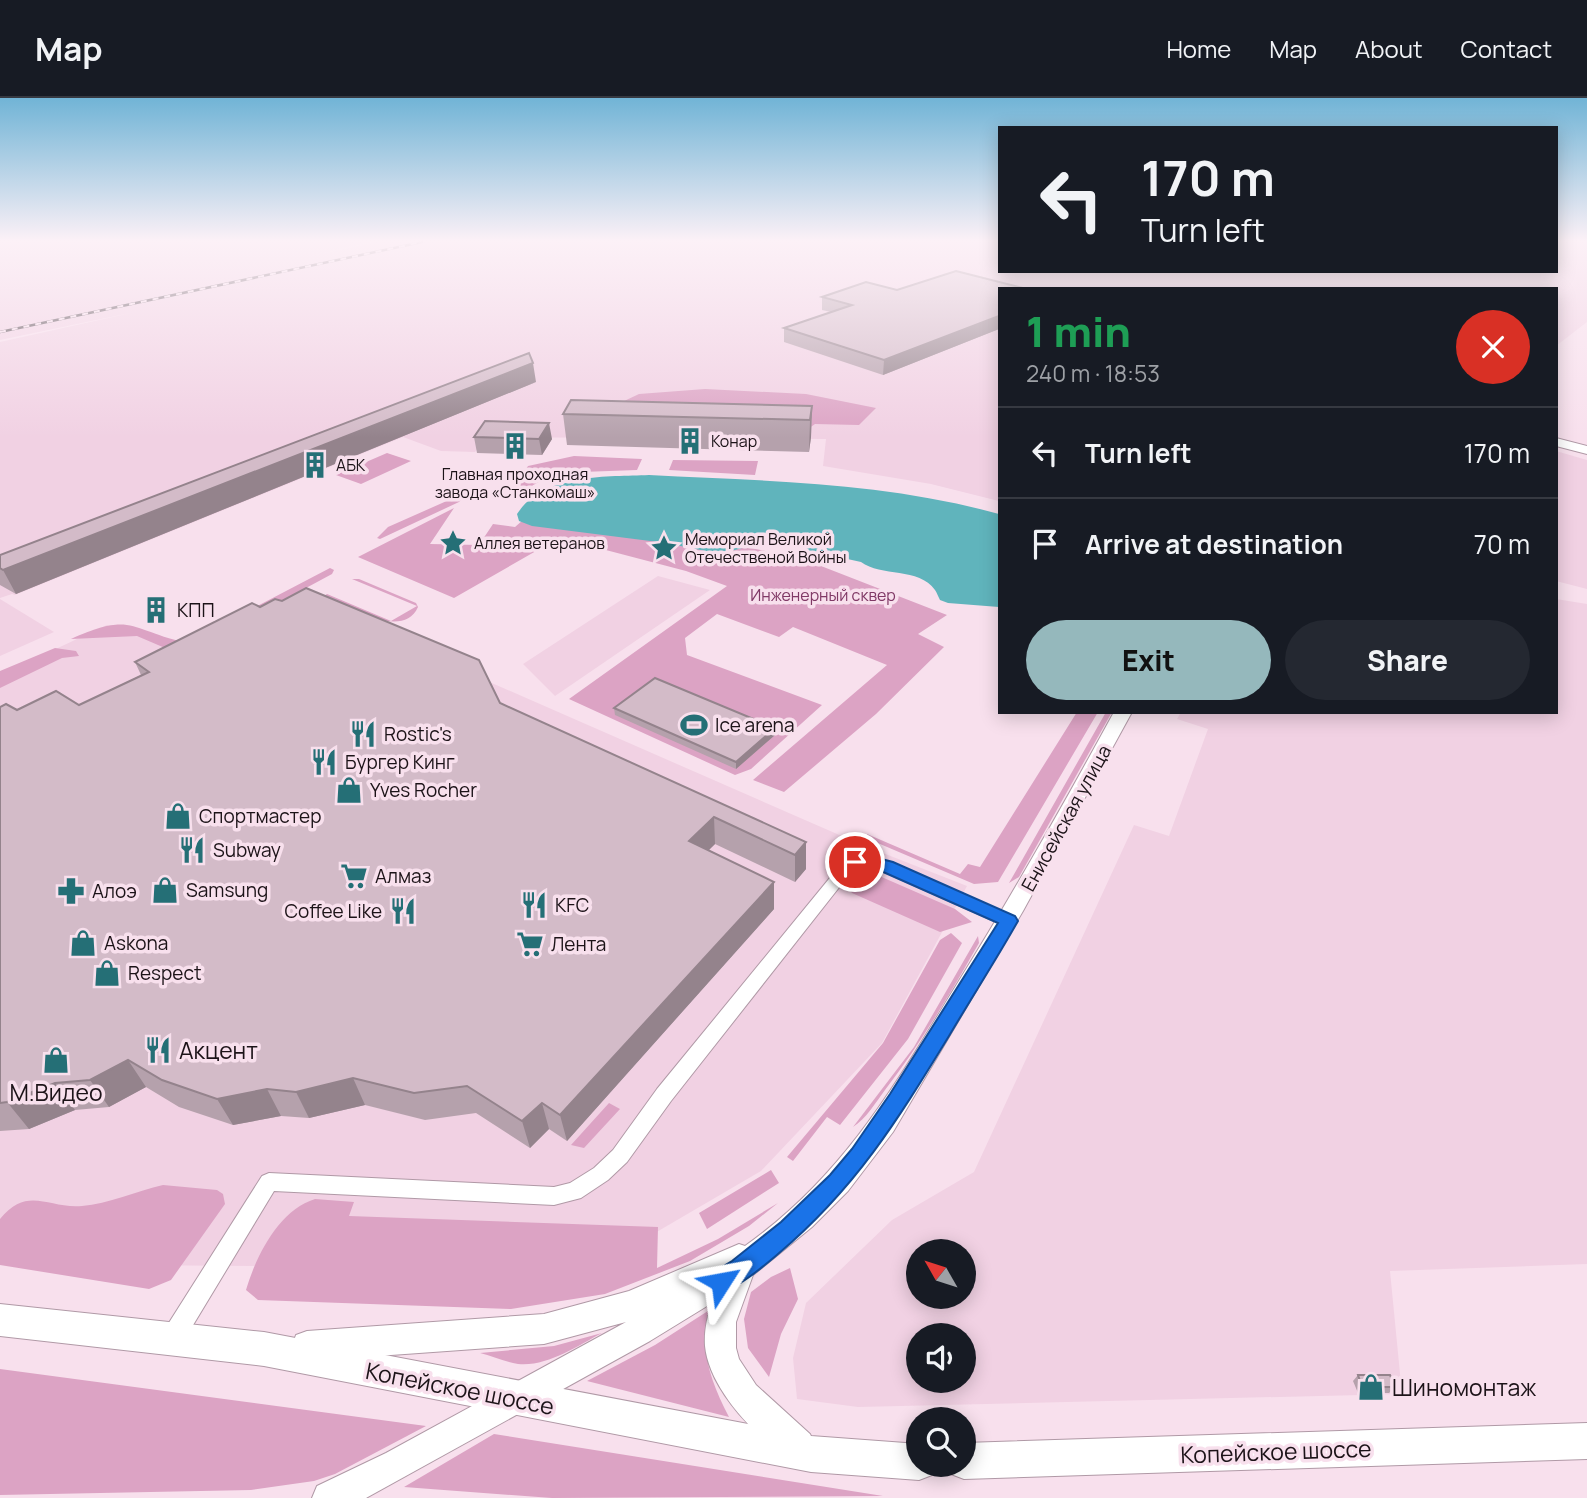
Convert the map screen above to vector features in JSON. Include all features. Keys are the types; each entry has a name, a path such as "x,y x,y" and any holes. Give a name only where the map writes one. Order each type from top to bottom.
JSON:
{"main road":[{"name":"Копейское шоссе","path":"0,1320 264,1349 811,1454 906,1461"},
{"name":"Копейское шоссе","path":"976,1461 1587,1441"}],"street":[{"path":"1558,443 1587,450"},
{"name":"Енисейская улица","path":"329,1498 662,1318 741,1269 789,1230 838,1182 860,1156 898,1101 1009,921 1122,714"},
{"path":"172,1340 269,1182 554,1196 574,1191 601,1174 620,1156 664,1095 847,867 855,862 866,860 887,867 1009,921"},
{"name":"Енисейская улица","path":"264,1349 544,1329 629,1306 691,1281 789,1230"},
{"path":"741,1269 724,1311 719,1333 723,1358 736,1384 768,1421 811,1454"}],"shaded area":[{"path":"0,307 998,307 998,501 931,484 823,466 826,439 486,437 475,452 441,451 403,437 15,595 0,598 0,342 135,312 0,340"},
{"path":"1558,307 1587,307 1587,322 1558,344"},
{"path":"1558,452 1587,460 1587,589 1558,582"},
{"path":"658,576 710,590 555,696 523,664"},
{"name":"Алмаз","path":"295,597 860,844 967,886 882,1043 761,1171 595,1268 113,1265 0,1253 0,675 107,625 201,648"},
{"path":"0,599 54,632 0,656"},
{"path":"1558,599 1587,604 1587,1264 1390,1271 1402,1394 858,1407 797,1399 793,1358 806,1303 892,1220 974,1172 1134,825 1169,836 1208,729 1177,719 1180,714 1558,714"}],"green space":[{"path":"705,389 806,394 876,408 859,425 815,424 805,431 620,403 639,394"},
{"path":"387,453 411,461 361,484 336,475"},
{"path":"574,456 642,459 637,470 554,473 506,501 528,466"},
{"path":"673,460 758,461 755,475 669,470"},
{"path":"467,492 459,502 380,539 377,538 388,527"},
{"name":"Инженерный сквер","path":"454,508 430,544 479,545 493,524 515,527 530,514 634,523 803,559 947,615 918,634 944,647 876,714 784,792 753,780 887,665 793,627 779,637 717,614 685,638 687,655 822,705 751,769 735,775 569,699 727,586 686,571 602,549 543,547 454,598 358,557"},
{"path":"330,568 334,570 332,574 204,643 172,651 137,636 71,639 107,626 120,625 187,643"},
{"path":"352,579 359,579 416,603 418,607 411,617 391,621 417,606"},
{"path":"327,594 391,621 360,613 324,596"},
{"path":"55,648 76,651 79,656 62,658 0,688 0,671"},
{"path":"1076,714 1097,714 998,882 974,884 866,838 867,834 960,874 968,864 980,867"},
{"path":"1105,714 1111,714 1019,877 1009,883"},
{"path":"877,875 955,909 972,922 940,932 852,893 848,887 855,879"},
{"path":"951,933 962,943 908,1039 840,1125 827,1117 793,1161 787,1157 883,1043 940,940"},
{"path":"978,936 979,943 923,1036 870,1110 853,1127 914,1047"},
{"path":"609,1103 620,1109 584,1148 571,1145"},
{"path":"771,1170 779,1183 707,1229 699,1213"},
{"path":"163,1185 217,1190 223,1194 225,1204 171,1280 149,1289 0,1265 0,1219 20,1203 39,1201 70,1206 92,1205"},
{"path":"315,1199 354,1202 349,1216 658,1227 657,1268 718,1239 778,1203 749,1226 690,1261 605,1294 511,1309 258,1300 246,1290 263,1249 290,1213"},
{"path":"790,1268 798,1299 781,1334 769,1377 748,1348 744,1319 751,1292 771,1277"},
{"path":"711,1309 706,1338 708,1365 729,1417 587,1381 655,1345"},
{"path":"602,1333 562,1355 529,1364 513,1363 480,1353 554,1346"},
{"path":"0,1369 426,1426 335,1474 314,1481 251,1490 0,1495"},
{"path":"494,1434 883,1496 552,1498 404,1487"}],"water":[{"path":"649,475 869,489 956,503 998,514 998,607 948,603 940,600 935,590 920,578 793,547 757,544 720,554 666,543 532,526 519,521 517,514 543,491 559,484 595,477"}],"building":[{"path":"845,307 998,307 998,316 884,360 784,328"},
{"path":"529,353 533,363 3,570 0,568 0,555"},
{"path":"571,400 812,406 810,420 563,414"},
{"path":"485,421 549,423 539,439 474,437"},
{"name":"Алмаз","path":"306,588 479,660 500,703 806,842 795,855 714,817 689,841 774,882 560,1115 542,1103 522,1121 467,1086 414,1093 353,1078 296,1092 267,1089 217,1099 162,1080 128,1060 90,1080 55,1083 0,1103 0,707 6,704 17,710 56,691 79,705 149,672 135,662 252,603 260,607 275,599 282,601"},
{"name":"Ice arena","path":"655,678 775,728 736,762 614,708"},
{"path":"1358,1375 1390,1375 1395,1387 1362,1387"}],"railway":[{"path":"0,332 116,307"}],"place":[{"name":"Конар","path":"690,441"},
{"name":"Главная проходная завода «Станкомаш»","path":"515,446"},
{"name":"АБК","path":"315,465"},
{"name":"Аллея ветеранов","path":"453,543"},
{"name":"Мемориал Великой Отечественой Войны","path":"664,548"},
{"name":"КПП","path":"156,610"},
{"name":"Ice arena","path":"694,725"},
{"name":"Rostic's","path":"363,734"},
{"name":"Бургер Кинг","path":"324,762"},
{"name":"Yves Rocher","path":"349,790"},
{"name":"Спортмастер","path":"178,816"},
{"name":"Subway","path":"192,850"},
{"name":"Алмаз","path":"354,876"},
{"name":"Samsung","path":"165,890"},
{"name":"Алоэ","path":"71,891"},
{"name":"KFC","path":"534,905"},
{"name":"Coffee Like","path":"403,911"},
{"name":"Askona","path":"83,943"},
{"name":"Лента","path":"530,944"},
{"name":"Respect","path":"107,973"},
{"name":"Акцент","path":"158,1050"},
{"name":"М.Видео","path":"56,1060"},
{"name":"Шиномонтаж","path":"1371,1387"}],"route":[{"path":"721,1282 789,1230 838,1182 860,1156 898,1101 1009,921 887,867 866,860 855,862"}]}
